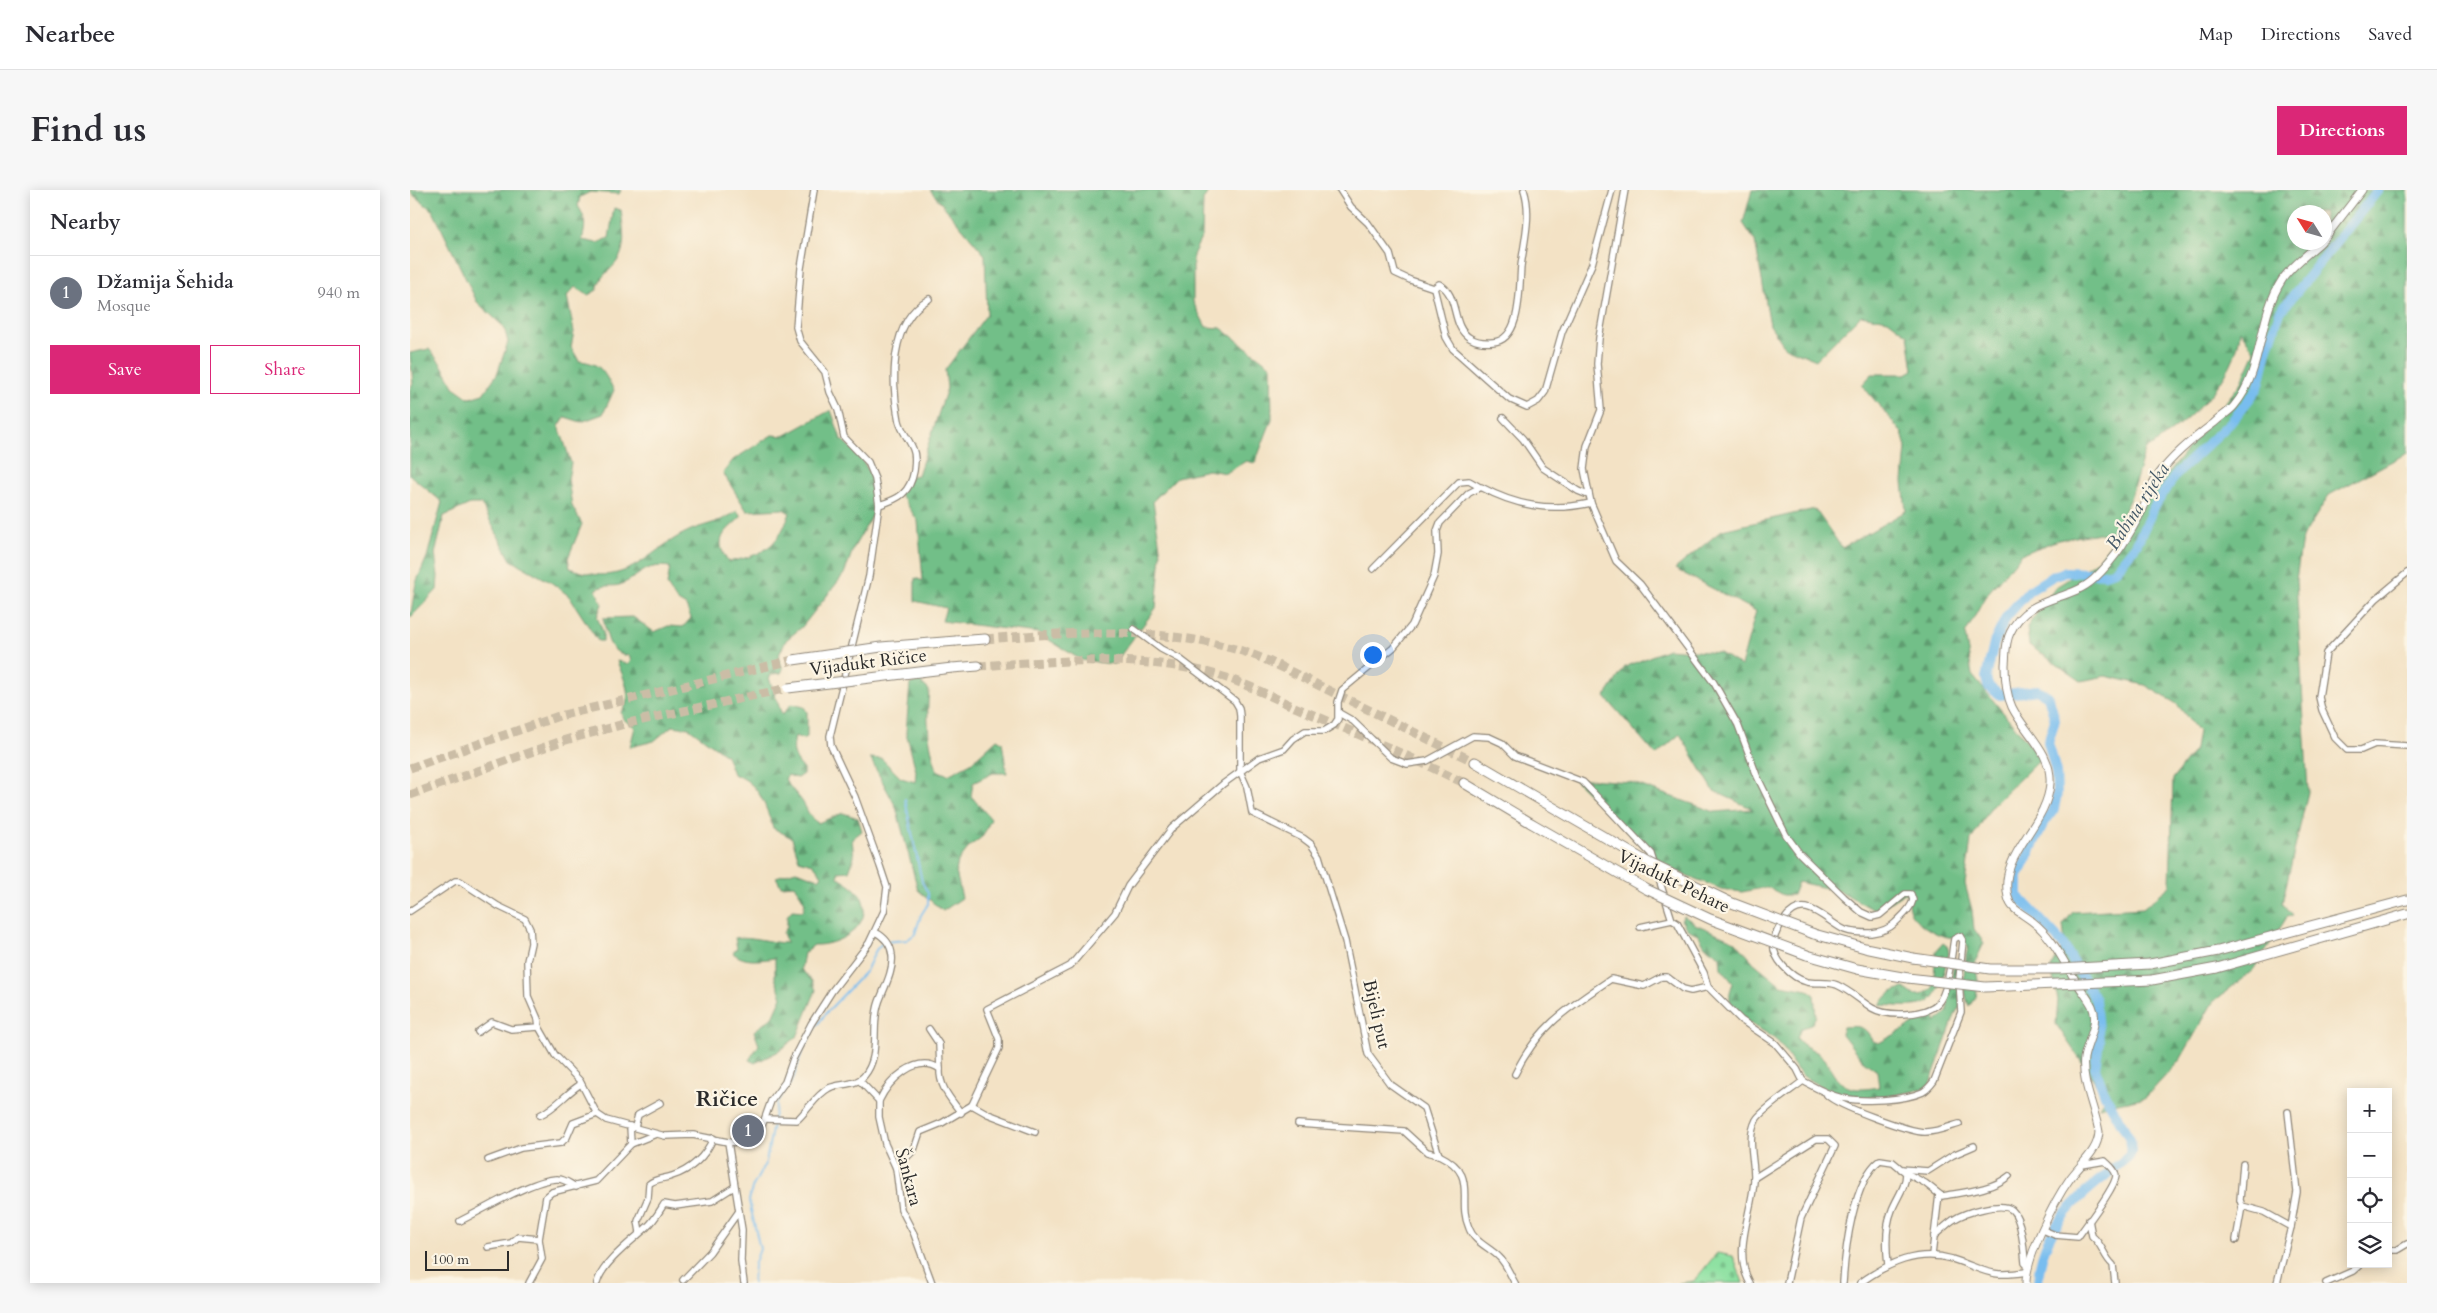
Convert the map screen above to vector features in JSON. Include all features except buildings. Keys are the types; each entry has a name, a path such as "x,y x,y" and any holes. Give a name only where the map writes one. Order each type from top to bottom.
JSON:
{"highway":[{"name":"Vijadukt Ričice","path":"793,660 881,646 986,639"},
{"name":"Vijadukt Ričice","path":"788,688 978,666"},
{"name":"Vijadukt Pehare","path":"1475,762 1649,863 1732,903 1814,934 1865,948 1913,958 1990,969 2059,969 2150,964 2218,951 2407,900"},
{"name":"Vijadukt Pehare","path":"1464,783 1646,889 1710,919 1808,955 1857,969 1908,978 1985,988 2152,980 2217,968 2407,914"}],"main road":[{"path":"2332,231 2362,190"},
{"path":"2026,1283 2027,1269 2045,1231 2055,1203 2093,1152 2099,1140 2097,1118 2084,1072 2084,1058 2094,1028 2094,1010 2051,941 2031,919 2015,911 2008,900 2007,876 2026,838 2041,817 2050,783 2048,765 2035,741 2010,704 2005,680 2006,644 2011,631 2018,621 2041,602 2091,582 2109,564 2124,544 2160,472 2193,440 2234,407 2244,391 2266,313 2282,279 2312,250"}],"street":[{"path":"410,911 455,881 460,881 498,906 525,919 530,928 531,943 527,962 528,996 540,1027 555,1055 581,1084 597,1114 606,1120 633,1126 656,1134 713,1138 728,1142 745,1143 758,1138 772,1101 784,1082 793,1059 811,1024 832,991 856,962 876,932 884,912 886,887 855,797 831,746 830,736 869,576 879,506 875,479 868,462 844,437 838,409 830,392 825,372 800,341 796,327 801,268 814,190"},
{"path":"1340,190 1351,207 1368,223 1390,254 1395,272 1410,280 1434,288"},
{"path":"1434,288 1439,284 1450,293 1461,329 1470,338 1485,343 1498,342 1509,333 1518,311 1521,266 1527,232 1524,190"},
{"path":"1434,288 1444,329 1453,349 1509,399 1527,407 1532,406 1545,392 1562,332 1592,264 1612,190"},
{"path":"1339,713 1353,721 1391,758 1407,764 1427,761 1473,736 1489,737 1502,742 1516,756 1583,782 1651,854 1672,920 1685,938 1704,973 1708,987 1740,1020 1775,1043 1797,1069 1803,1081 1826,1093 1856,1100 1884,1100 1922,1092 1934,1081 1961,1012 1958,979 1963,941 1960,936 1954,939 1942,998 1933,1007 1924,1011 1908,1013 1876,1010 1854,994 1834,984 1802,979 1792,974 1780,961 1773,943 1777,930 1793,911 1799,908 1814,910 1843,929 1853,933 1880,932 1891,926 1903,915 1911,906 1912,897 1906,894 1880,915 1872,916 1861,912 1800,854 1782,826 1757,776 1738,725 1714,683 1640,584 1616,561 1588,495 1584,469 1587,446 1601,410 1597,364 1599,338 1625,190"},
{"path":"879,506 894,501 906,494 913,480 916,461 913,448 900,423 894,391 898,346 911,312 928,299"},
{"path":"1503,418 1522,439 1543,468 1578,491 1588,495"},
{"path":"1373,569 1458,482 1469,481 1503,499 1530,506 1545,507 1591,503"},
{"path":"896,1168 914,1150 920,1132 961,1113 972,1105 999,1048 999,1039 987,1009 1070,966 1115,912 1128,886 1172,828 1240,771 1259,758 1284,749 1293,739 1305,731 1329,729 1338,719 1338,702 1342,690 1394,648 1412,625 1434,576 1438,554 1437,531 1440,523 1478,486"},
{"path":"2407,573 2376,599 2326,653 2319,697 2335,738 2347,750 2361,750 2375,744 2407,746"},
{"name":"Bijeli put","path":"1134,629 1161,649 1180,659 1235,702 1239,708 1240,771 1247,787 1252,813 1303,838 1311,844 1321,861 1345,941 1368,1054 1390,1084 1424,1108 1439,1155"},
{"path":"1640,927 1672,920"},
{"path":"765,1119 797,1120 819,1094 830,1088 860,1081 868,1071 873,1057 878,1004 892,968 892,954 886,938 876,932"},
{"path":"1515,1074 1526,1052 1551,1022 1611,979 1644,986 1662,977 1667,977 1683,989 1691,991 1708,987"},
{"path":"478,1032 492,1022 510,1029 540,1027"},
{"path":"929,1029 939,1044 940,1078 944,1088 961,1113"},
{"path":"860,1081 879,1101 892,1082 913,1065 934,1065 940,1069"},
{"path":"1750,1283 1746,1277 1743,1255 1746,1221 1754,1178 1751,1143 1752,1130 1756,1118 1803,1081"},
{"path":"540,1115 556,1107 566,1094 581,1084"},
{"path":"1826,1093 1832,1099 1907,1128 1925,1132 1959,1124"},
{"name":"Šankara","path":"879,1101 879,1117 885,1144 896,1168 901,1209 914,1234 932,1283"},
{"path":"632,1144 633,1126 638,1115 660,1103"},
{"path":"972,1105 988,1114 1035,1132"},
{"path":"2277,1283 2291,1227 2297,1192 2288,1112"},
{"path":"488,1160 521,1148 561,1143 567,1137 573,1123 597,1114"},
{"path":"1298,1124 1404,1131 1426,1152 1439,1155 1451,1161 1466,1186 1467,1221 1472,1234 1500,1257 1515,1283"},
{"path":"529,1283 542,1259 539,1239 546,1197 552,1192 599,1180 632,1144 656,1134"},
{"path":"640,1232 638,1221 648,1198 649,1184 672,1176 697,1162 705,1154 713,1138"},
{"path":"1754,1178 1816,1139 1828,1139 1836,1146 1801,1218 1787,1283"},
{"path":"728,1142 739,1212 744,1283"},
{"path":"1904,1171 1928,1171 1953,1155 1974,1146"},
{"path":"1843,1283 1852,1218 1863,1179 1880,1160 1893,1162 1942,1196 1990,1186 2002,1182 2009,1176"},
{"path":"2045,1231 2054,1235 2078,1237 2114,1182 2113,1170 2104,1161 2082,1165"},
{"path":"2236,1240 2242,1206 2240,1200 2242,1164"},
{"path":"1888,1265 1886,1242 1891,1212 1906,1181 1904,1171"},
{"path":"460,1221 527,1188 548,1180 564,1180 576,1187"},
{"path":"597,1283 614,1257 640,1232 648,1227 666,1204 674,1206 712,1201 734,1187"},
{"path":"1932,1255 1939,1194"},
{"path":"1860,1283 1888,1265 1906,1258 1932,1255 1951,1259 1991,1274 2027,1269 2018,1221 2014,1211 2010,1208 1999,1206 1975,1211 1954,1219 1934,1236"},
{"path":"2242,1206 2264,1212 2291,1227"},
{"path":"683,1280 710,1252 739,1212"},
{"path":"2089,1220 2092,1236 2101,1244 2104,1257 2113,1265 2115,1283"},
{"path":"488,1247 511,1243 518,1237 539,1239"},
{"path":"2392,1250 2397,1250 2407,1244"},
{"path":"2326,1283 2356,1268"}],"green space":[{"path":"410,190 621,190 619,194 590,192 580,197 578,206 583,214 584,222 582,240 597,243 609,238 614,208 621,210 624,238 619,258 602,278 597,290 588,295 575,287 567,296 574,332 571,347 579,361 593,364 604,373 614,390 603,414 581,422 565,417 559,426 571,463 568,479 572,506 582,524 568,558 570,568 591,574 608,575 623,571 636,565 675,538 725,518 737,511 742,516 723,536 721,547 723,554 728,562 760,553 774,542 780,534 790,513 783,509 747,511 723,473 733,460 772,435 784,436 831,410 841,439 860,456 872,477 875,511 854,547 844,574 802,627 786,640 778,657 783,669 781,673 772,674 769,678 782,715 791,704 804,707 807,712 807,737 803,739 795,736 794,746 794,754 803,768 803,774 797,778 788,775 785,779 802,801 810,816 818,823 843,813 858,818 862,831 852,839 854,857 849,871 838,872 838,877 855,889 862,898 863,918 851,933 833,942 814,945 804,953 801,969 812,981 816,990 797,1037 777,1052 755,1063 749,1060 759,1045 754,1031 773,1017 782,997 775,978 775,958 753,960 738,956 733,953 737,948 735,938 741,937 787,943 783,933 787,927 787,916 792,910 803,911 805,903 795,885 781,886 776,877 796,871 819,879 822,875 813,864 799,860 792,838 773,828 760,795 749,782 733,774 726,755 689,728 672,726 654,741 630,747 635,727 623,719 621,712 627,700 627,694 625,681 617,661 627,664 631,661 629,656 616,651 612,647 603,618 633,617 654,632 668,626 683,627 691,618 686,606 676,600 667,585 670,567 649,568 622,584 602,587 596,590 602,604 597,617 603,632 603,641 598,641 569,596 552,583 511,560 481,504 470,504 444,516 435,554 438,576 437,590 410,618 416,583 427,557 442,502 410,475 410,389 413,383 410,353 429,349 441,364 455,388 469,398 483,394 497,374 508,342 504,327 477,302 433,211 412,194"},
{"path":"930,190 1209,190 1203,200 1202,236 1193,255 1193,302 1206,327 1221,328 1271,366 1272,419 1255,463 1246,461 1226,473 1208,470 1177,477 1153,501 1161,554 1156,608 1114,664 1081,660 1038,633 942,621 946,608 915,601 915,578 923,581 918,521 898,491 902,489 906,477 918,475 947,388 945,370 987,314 985,255"},
{"path":"1752,190 2407,190 2407,453 2329,495 2302,538 2296,580 2308,792 2282,903 2293,916 2287,917 2253,970 2213,1002 2180,1060 2146,1097 2099,1107 2105,1097 2056,1024 2058,1000 2051,968 2065,943 2063,925 2073,912 2143,908 2170,886 2173,779 2195,749 2198,731 2177,704 2145,685 2105,676 2081,681 2029,645 2027,627 2056,587 2097,561 2241,383 2255,352 2240,330 2237,348 2230,366 2220,383 2193,414 2145,450 2131,496 2112,535 2099,533 2058,540 2022,554 1987,594 1965,634 1972,675 2041,758 1992,806 1971,840 1965,884 1972,910 1974,929 1984,943 1975,962 1978,981 1976,997 1969,1006 1964,984 1964,969 1968,947 1960,936 1948,937 1941,935 1916,920 1910,910 1906,892 1876,911 1840,891 1798,882 1793,895 1783,895 1767,887 1742,892 1721,889 1678,872 1651,854 1573,778 1630,782 1715,812 1753,809 1714,791 1680,734 1656,755 1605,697 1625,667 1668,649 1720,653 1741,666 1756,611 1675,569 1722,530 1815,509 1842,548 1906,511 1903,482 1906,447 1902,433 1862,385 1872,374 1906,374 1913,370 1908,335 1888,320 1861,315 1816,360 1785,347 1770,325 1755,241 1743,223"},
{"path":"919,681 929,690 928,730 937,770 948,775 971,763 997,739 1002,742 1007,773 993,773 973,783 971,796 991,819 983,836 970,846 958,861 956,872 962,898 943,911 918,890 896,807 870,758 882,759 901,778 915,782 916,771 906,732 910,684"},
{"path":"1684,916 1695,924 1735,941 1754,963 1781,985 1808,990 1814,994 1816,1016 1811,1025 1801,1028 1797,1038 1824,1058 1839,1081 1854,1089 1879,1087 1877,1071 1862,1060 1842,1034 1843,1027 1864,1029 1872,1041 1879,1043 1930,1015 1935,1016 1935,1023 1947,1012 1953,968 1955,963 1959,962 1960,1007 1955,1015 1930,1084 1909,1092 1879,1097 1866,1097 1842,1093 1806,1078 1798,1071 1778,1042 1735,1012 1731,1005 1730,995 1733,983 1721,968 1720,956 1705,946 1698,934 1687,929 1681,920"},
{"path":"1943,943 1948,947 1949,953 1940,984 1931,1000 1913,1006 1880,1005 1885,998 1896,990 1904,988 1914,995 1922,995 1933,988 1936,951"},
{"path":"1717,1253 1733,1256 1743,1283 1679,1283 1694,1281"}],"waterway":[{"name":"Babina rijeka","path":"2038,1283 2041,1261 2047,1242 2057,1225 2082,1196 2129,1156 2132,1151 2130,1139 2105,1095 2095,1068 2099,1041 2095,999 2062,943 2018,896 2018,876 2042,826 2054,809 2057,793 2056,772 2048,742 2055,720 2048,696 2037,690 2000,695 1988,686 1986,678 1994,643 2007,616 2029,591 2053,576 2066,572 2105,574 2115,571 2136,545 2154,507 2177,473 2231,422 2258,388 2267,351 2280,312 2378,190"},
{"path":"753,1283 754,1265 760,1249 749,1201 752,1188 766,1162 777,1102 793,1080 802,1051 826,1013 866,971 876,950 883,942 907,940 915,934 921,915 928,904 928,893 922,882 905,799"}],"tunnel":[{"path":"985,639 1082,633 1146,634 1210,643 1242,651 1276,665 1475,762"},
{"path":"410,768 559,716 793,660"},
{"path":"978,666 1040,662 1104,661 1167,665 1197,670 1254,688 1464,783"},
{"path":"410,795 562,741 624,724 788,688"}],"place":[{"name":"Džamija Šehida","path":"748,1131"}],"district":[{"name":"Ričice","path":"727,1098"}]}
